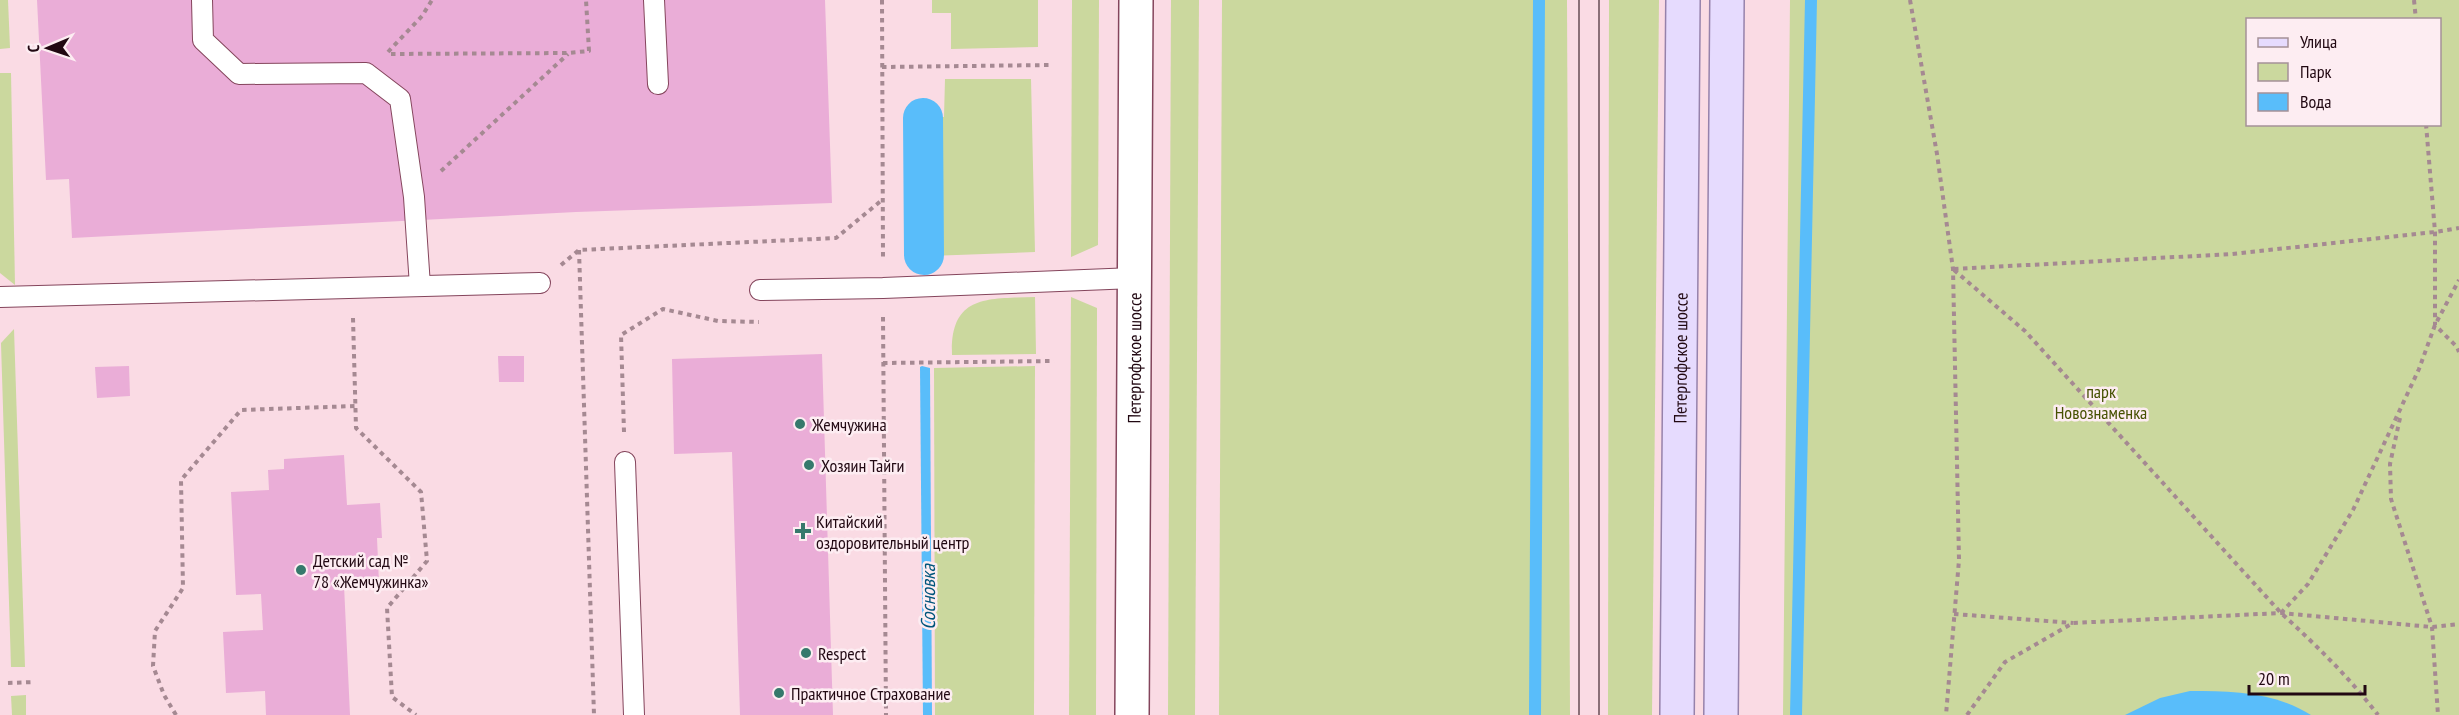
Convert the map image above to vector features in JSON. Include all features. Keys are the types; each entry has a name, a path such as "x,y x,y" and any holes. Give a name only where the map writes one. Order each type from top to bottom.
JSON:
{"main road":[{"name":"Петергофское шоссе","path":"1677,715 1683,0"},
{"path":"1721,715 1727,0"}],"street":[{"name":"Петергофское шоссе","path":"1132,715 1136,0"}],"lane":[{"path":"202,0 203,40 239,74 366,73 400,99 414,196 420,286"},
{"path":"654,0 658,84"},
{"path":"760,290 883,288 1134,278"},
{"path":"0,297 540,284"},
{"path":"625,462 634,715"}],"path":[{"path":"432,0 422,16 386,54 588,51 586,0"},
{"path":"882,0 883,260"},
{"path":"1910,0 1937,154 1953,269 1959,560 1946,715"},
{"path":"2414,0 2416,18"},
{"path":"414,196 568,53"},
{"path":"882,67 1052,65"},
{"path":"2426,126 2435,232 2435,325 2457,347 2459,352"},
{"path":"556,270 579,250 836,238 883,199"},
{"path":"1953,269 2232,254 2459,228"},
{"path":"579,250 594,715"},
{"path":"1953,269 2025,331 2281,613 2359,690 2378,715"},
{"path":"2281,613 2308,584 2353,510 2420,369 2435,325 2459,280"},
{"path":"353,287 356,428 421,492 428,561 387,608 392,697 416,715"},
{"path":"625,462 621,335 663,309 718,321 754,322"},
{"path":"883,310 886,715"},
{"path":"883,363 1054,361"},
{"path":"176,715 164,695 153,666 155,631 183,588 181,480 242,410 356,406"},
{"path":"2401,410 2390,464 2391,499 2432,627 2438,715"},
{"path":"1954,614 2073,623 2135,618 2281,613 2432,627 2459,624"},
{"path":"1967,715 2005,662 2073,623"},
{"path":"8,683 34,682"}],"green space":[{"path":"0,0 8,0 10,48 0,49"},
{"path":"932,0 1038,0 1038,47 951,49 951,13 932,13"},
{"path":"1072,0 1099,0 1098,245 1071,257"},
{"path":"1171,0 1199,0 1195,715 1168,715"},
{"path":"1222,0 1567,0 1570,715 1219,715"},
{"path":"1609,0 1659,0 1652,715 1608,715"},
{"name":"парк Новознаменка","path":"1790,0 2459,0 2459,715 1783,715"},
{"path":"0,73 11,73 15,285 0,273"},
{"path":"945,79 1031,79 1035,252 930,256 928,117 944,117"},
{"path":"1035,297 1036,354 952,355 953,335 958,320 965,310 988,300"},
{"path":"1071,297 1097,308 1096,715 1069,715"},
{"path":"14,329 25,667 11,667 1,343"},
{"path":"1035,366 1034,715 935,715 934,368"},
{"path":"26,695 26,715 12,715 11,696"}],"water":[{"path":"920,367 930,368 932,715 923,715"},
{"path":"2190,691 2253,694 2297,707 2311,715 2125,715 2160,698"}],"building":[{"path":"37,0 825,0 832,203 576,212 72,238 69,179 46,180"},
{"path":"822,354 833,715 740,715 732,452 674,454 672,359"},
{"path":"498,356 524,356 524,382 499,382"},
{"path":"129,366 130,396 97,398 95,367"},
{"path":"344,455 347,505 380,503 382,538 377,538 379,583 344,585 350,715 266,715 265,691 226,693 223,632 263,630 261,594 236,595 231,492 269,490 268,470 284,469 284,459"}],"waterway":[{"path":"1535,715 1539,0"},
{"path":"1796,715 1811,0"},
{"name":"Сосновка","path":"923,118 924,255"}],"tram line":[{"path":"1579,0 1579,715"},
{"path":"1599,0 1599,715"}],"place":[{"name":"Жемчужина","path":"800,424"},
{"name":"Хозяин Тайги","path":"809,465"},
{"name":"Китайский оздоровительный центр","path":"803,531"},
{"name":"Детский сад № 78 «Жемчужинка»","path":"301,570"},
{"name":"Respect","path":"806,653"},
{"name":"Практичное Страхование","path":"779,693"}]}
